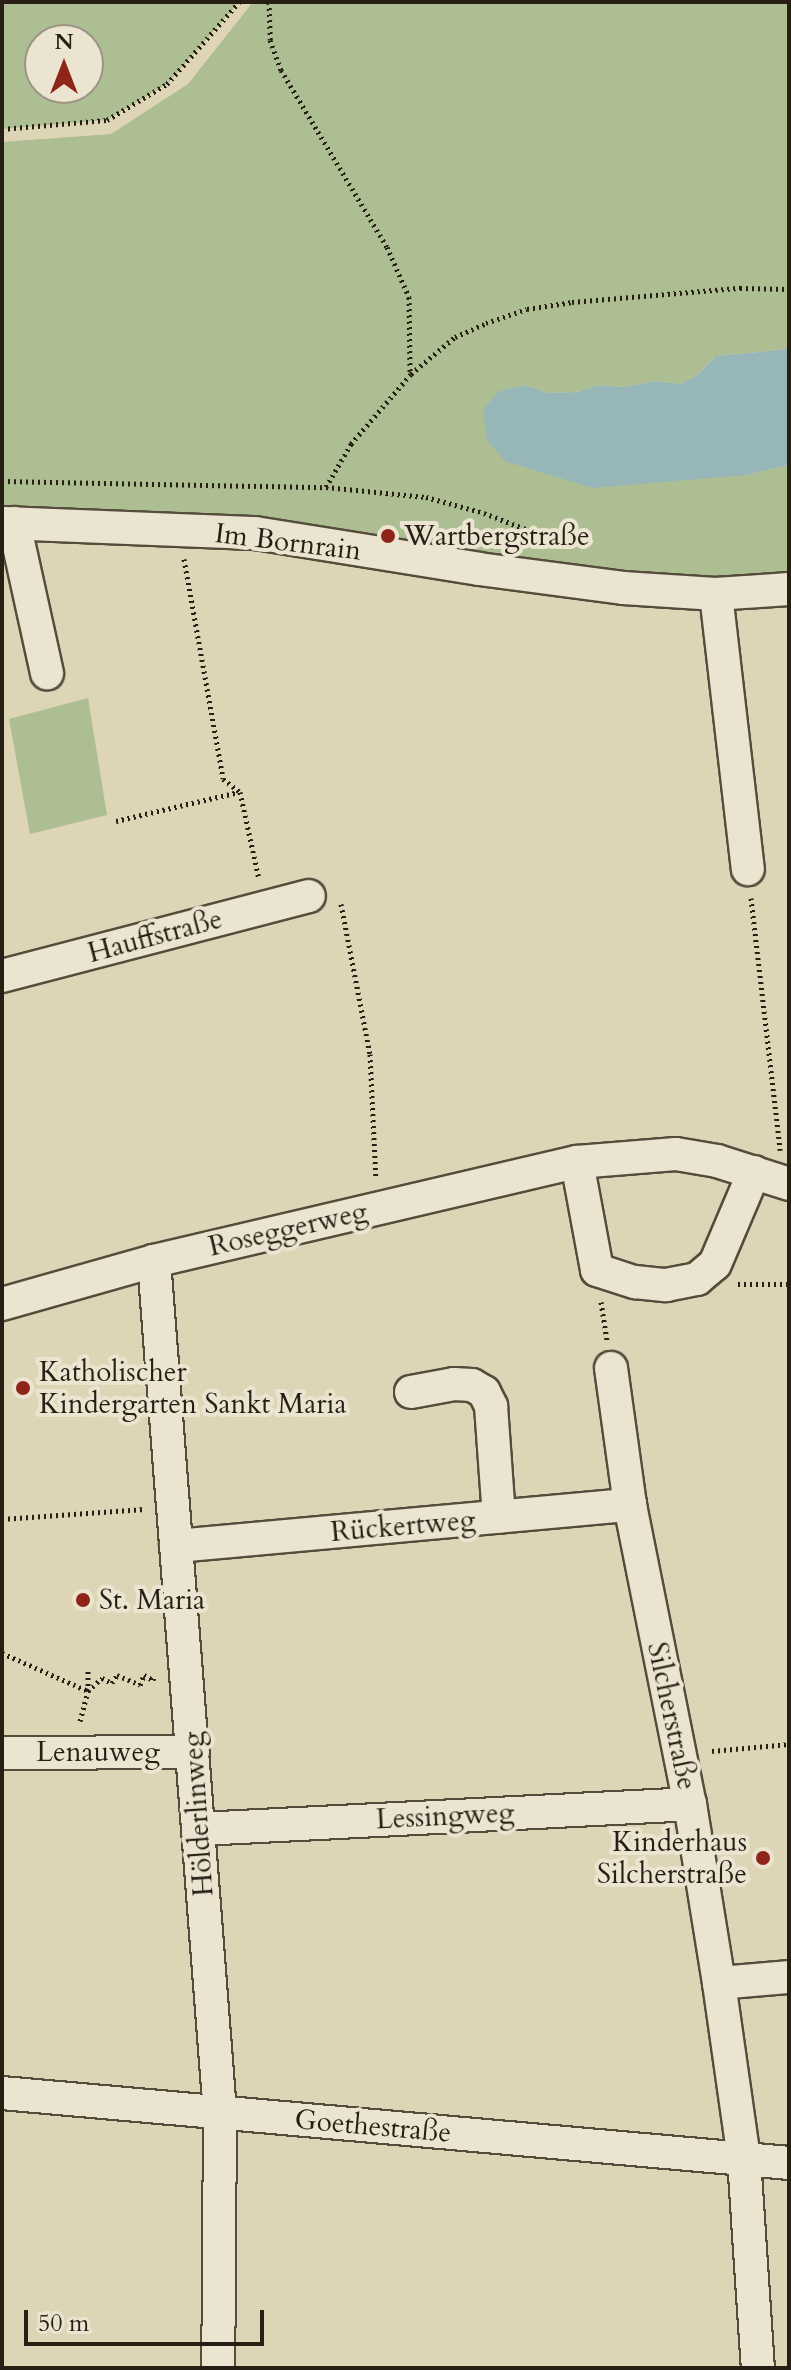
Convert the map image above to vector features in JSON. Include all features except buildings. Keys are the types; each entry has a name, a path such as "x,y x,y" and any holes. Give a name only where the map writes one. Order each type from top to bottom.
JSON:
{"street":[{"name":"Im Bornrain","path":"8,523 255,533 479,569 623,588 716,594 789,589"},
{"path":"8,523 47,673"},
{"path":"716,594 748,869"},
{"name":"Hauffstraße","path":"2,976 309,896"},
{"name":"Roseggerweg","path":"2,1304 154,1261 577,1162 676,1154 717,1161 776,1179"},
{"path":"577,1162 597,1270 635,1282 666,1285 697,1279 715,1264 776,1179"},
{"name":"Hölderlinweg","path":"154,1261 164,1508 176,1546 220,2113 218,2368"},
{"name":"Silcherstraße","path":"611,1368 630,1505 690,1804 719,1983 744,2159 758,2368"},
{"path":"411,1392 454,1384 472,1385 484,1392 491,1406 499,1517"},
{"name":"Rückertweg","path":"176,1546 630,1505"},
{"name":"Lenauweg","path":"2,1753 193,1752"},
{"name":"Lessingweg","path":"200,1829 690,1804"},
{"path":"719,1983 789,1977"},
{"name":"Goethestraße","path":"2,2093 789,2163"}],"path":[{"path":"2,129 107,120 167,84 239,2"},
{"path":"269,2 270,40 281,70 387,247 409,297 411,374"},
{"path":"326,487 351,444 411,374 455,337 527,309 740,288 789,289"},
{"path":"2,481 326,487 426,497 484,513 584,551"},
{"path":"177,483 174,501 178,530 223,779 240,792 265,906"},
{"path":"116,821 240,792"},
{"path":"748,869 776,1179"},
{"path":"342,910 370,1054 377,1208"},
{"path":"597,1270 611,1368"},
{"path":"757,1286 789,1284"},
{"path":"2,1519 164,1508"},
{"path":"2,1653 88,1691"},
{"path":"71,1753 88,1691 88,1668"},
{"path":"88,1691 102,1678 112,1683 117,1675 140,1685 144,1675 153,1680 156,1671 187,1672"},
{"path":"679,1757 706,1751 789,1744"}],"green space":[{"path":"2,2 239,2 167,84 107,120 2,129"},
{"path":"253,2 789,2 789,349 716,356 697,375 681,384 655,381 624,387 599,385 576,392 548,393 524,385 499,391 746,475 789,465 789,589 479,569 2,523 2,142 111,134 188,84"},
{"path":"88,698 107,815 30,834 9,719"}],"water":[{"path":"789,349 789,465 746,475 592,488 505,461 487,440 483,410 499,391 524,385 548,393 576,392 599,385 624,387 655,381 681,384 697,375 716,356"}],"place":[{"name":"Wartbergstraße","path":"388,536"},
{"name":"Katholischer Kindergarten Sankt Maria","path":"23,1388"},
{"name":"St. Maria","path":"83,1600"},
{"name":"Kinderhaus Silcherstraße","path":"763,1858"}]}
